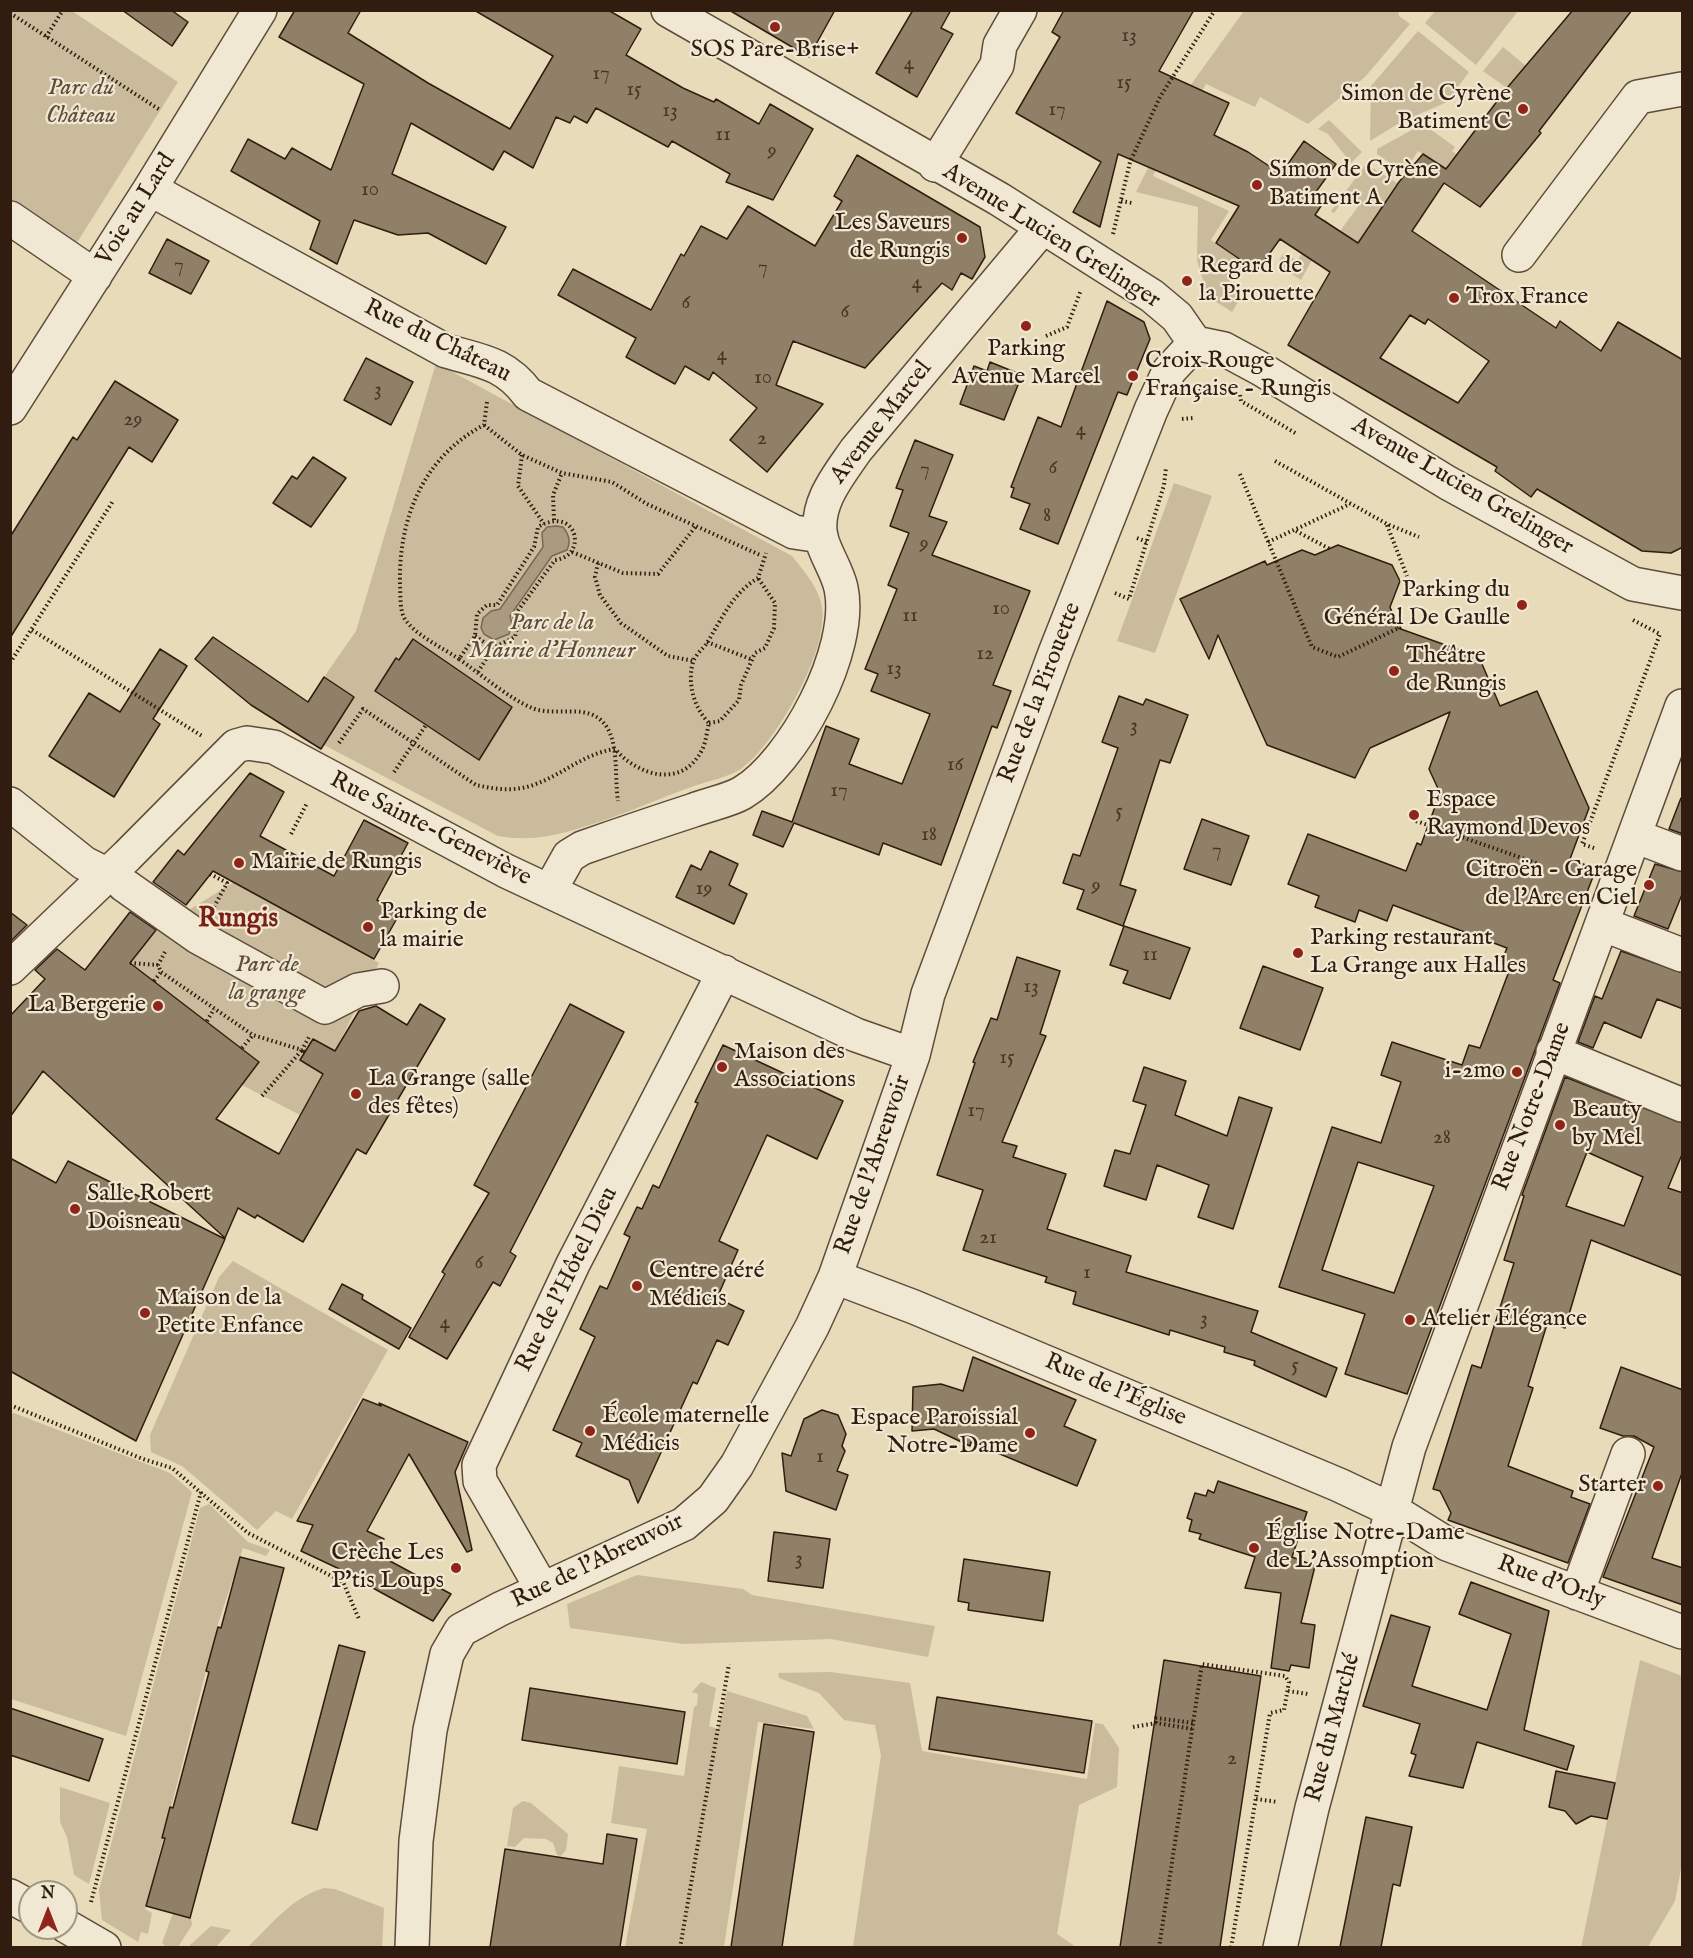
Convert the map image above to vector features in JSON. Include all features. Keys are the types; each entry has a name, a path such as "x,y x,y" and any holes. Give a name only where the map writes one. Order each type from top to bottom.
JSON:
{"street":[{"name":"Voie au Lard","path":"10,408 150,189 260,10"},
{"name":"Avenue Lucien Grelinger","path":"668,10 935,165 999,199 1152,297 1177,316 1195,343 1224,349 1261,369 1448,483 1634,584 1683,593"},
{"path":"935,165 997,65 1000,45 1020,10"},
{"path":"1519,255 1638,97 1683,89"},
{"name":"Rue du Château","path":"150,189 446,351 501,368 516,378 528,394 794,532 821,536"},
{"path":"10,218 95,276"},
{"name":"Avenue Marcel","path":"550,890 569,856 582,848 741,793 776,763 823,690 837,651 843,619 841,588 821,536 821,513 830,488 856,450 1043,227"},
{"name":"Rue de la Pirouette","path":"913,1055 928,994 1101,532 1169,371 1195,343"},
{"name":"Rue Notre-Dame","path":"1392,1510 1409,1447 1553,1052 1683,706"},
{"name":"Rue Sainte-Geneviève","path":"10,968 115,880 127,856 236,746 247,743 274,747 456,845 856,1035 913,1055"},
{"path":"10,804 84,863 115,880 190,931 325,1008 358,990 382,986"},
{"path":"1630,848 1683,854"},
{"path":"1602,924 1683,955"},
{"name":"Rue de l'Hôtel Dieu","path":"541,1587 480,1481 479,1465 573,1264 724,972"},
{"path":"1553,1052 1683,1105"},
{"name":"Rue de l'Abreuvoir","path":"412,1947 417,1830 430,1730 447,1654 461,1630 541,1587 684,1524 713,1499 737,1465 812,1327 835,1277 913,1055"},
{"name":"Rue de l'Église","path":"835,1277 914,1307 1339,1485 1392,1510"},
{"path":"1577,1593 1628,1454"},
{"name":"Rue d'Orly","path":"1392,1510 1447,1545 1683,1632"},
{"name":"Rue du Marché","path":"1280,1947 1312,1808 1392,1510"}],"path":[{"path":"46,37 63,10"},
{"path":"1110,241 1130,162 1160,97 1215,10"},
{"path":"10,13 160,110"},
{"path":"1121,201 1132,203"},
{"path":"1046,336 1067,327 1083,284"},
{"path":"484,425 489,391 501,368"},
{"path":"1192,397 1199,390 1220,385 1230,387"},
{"path":"1176,420 1180,412"},
{"path":"484,425 522,455 562,473 612,482 647,504 765,557"},
{"path":"484,425 466,435 436,463 419,486 404,535 400,566 401,609 406,622 533,708 584,712 600,717 610,730 615,749 618,802"},
{"path":"522,455 518,486 544,524"},
{"path":"1275,461 1387,524 1419,537"},
{"path":"1115,593 1129,599 1164,485 1167,462"},
{"path":"555,520 553,495 562,473"},
{"path":"1240,474 1312,647 1338,657 1403,626"},
{"path":"10,663 113,501"},
{"path":"1268,542 1296,531 1350,503"},
{"path":"459,659 475,636 477,614 487,605 497,605 534,548 535,534 544,524 555,520 566,522 572,529 574,547 572,552 564,559 555,560 514,616 517,628 515,637 493,648 478,672"},
{"path":"1387,524 1407,576"},
{"path":"572,552 623,573 658,574 696,526"},
{"path":"1296,531 1330,549"},
{"path":"1135,537 1147,542"},
{"path":"709,723 700,714 692,691 693,661 744,586 758,578 770,544"},
{"path":"598,563 595,577 600,595 621,623 668,656 693,661"},
{"path":"709,723 720,721 739,700 741,685 755,653 765,648 774,628 775,603 758,578"},
{"path":"32,630 207,739"},
{"path":"1630,848 1582,844 1660,634"},
{"path":"475,636 493,648"},
{"path":"707,642 753,660"},
{"path":"334,750 363,709 476,785 496,789 531,786 594,752 615,749 639,770 651,774 678,773 702,751 709,723"},
{"path":"388,781 426,725"},
{"path":"291,834 311,797"},
{"path":"1416,821 1539,864"},
{"path":"130,963 158,964 190,931 227,883 210,874"},
{"path":"158,964 161,972 253,1035 303,1051"},
{"path":"154,981 161,972"},
{"path":"262,1096 303,1051 325,1008"},
{"path":"207,1022 214,1009"},
{"path":"242,1048 253,1035"},
{"path":"10,1405 142,1459 172,1468 248,1533 343,1582 359,1619"},
{"path":"86,1937 91,1902 201,1491"},
{"path":"680,1947 729,1664"},
{"path":"1159,1947 1202,1664 1285,1676 1289,1682 1284,1710 1269,1713 1231,1947"},
{"path":"1288,1691 1311,1694"},
{"path":"1156,1723 1156,1718 1193,1723"},
{"path":"1133,1727 1156,1723 1192,1728"},
{"path":"1256,1799 1283,1803"}],"green space":[{"name":"Parc du Château","path":"10,11 72,11 178,82 68,257 11,235"},
{"path":"1244,11 1398,11 1399,16 1410,24 1365,77 1308,124 1260,97 1255,107 1206,84 1202,91 1193,87 1153,176 1229,211 1211,240 1254,269 1250,273 1236,270 1229,284 1243,294 1232,312 1208,297 1197,260 1198,207 1136,192 1187,90"},
{"path":"1435,11 1518,11 1476,65 1425,23"},
{"path":"1418,31 1469,72 1447,102 1401,122 1370,141 1371,86"},
{"path":"1503,47 1526,66 1511,91 1483,71"},
{"path":"1329,120 1362,152 1351,163 1328,134 1318,129"},
{"path":"1423,124 1455,147 1452,151 1461,158 1451,172 1418,151 1404,173 1377,154 1377,149"},
{"path":"1366,164 1397,183 1358,242 1340,231 1360,204 1347,195 1334,213 1331,211"},
{"path":"1325,219 1331,225 1301,280 1277,264 1284,253 1297,261"},
{"name":"Parc de la Mairie d’Honneur","path":"436,363 792,556 806,574 818,593 822,607 822,626 809,671 784,718 755,756 741,769 725,777 694,786 584,827 548,836 517,838 498,836 324,745 354,698 324,677 356,631"},
{"path":"1174,483 1212,496 1155,653 1117,641"},
{"name":"Parc de la grange","path":"234,882 379,963 335,1051 313,1039 300,1060 323,1074 300,1115 242,1085 259,1061 130,963 157,929 133,911 184,913"},
{"path":"233,1261 388,1350 292,1519 276,1511 257,1530 182,1466 151,1452 150,1435 219,1277"},
{"path":"14,1413 170,1473 192,1492 126,1736 11,1699 10,1415"},
{"path":"209,1504 248,1542 270,1550 266,1556 243,1548 218,1624 145,1909 152,1913 148,1934 141,1932 138,1942 102,1920 99,1890 200,1508"},
{"path":"637,1575 743,1589 752,1595 935,1626 928,1657 831,1639 683,1644 570,1628 567,1604"},
{"path":"1640,1660 1682,1676 1682,1863 1675,1901 1648,1947 1581,1948"},
{"path":"831,1672 910,1683 922,1751 1087,1779 1095,1723 1103,1724 1119,1748 1117,1787 1079,1805 1057,1934 1076,1947 853,1947 881,1755 875,1725 844,1720 819,1693 779,1678 778,1673"},
{"path":"701,1682 716,1688 709,1726 718,1729 727,1691 807,1716 814,1729 758,1722 724,1947 625,1947 647,1829 611,1823 619,1766 684,1776 694,1707 697,1705 698,1694 692,1692"},
{"path":"60,1787 110,1803 89,1884 74,1875 67,1837 60,1822"},
{"path":"523,1801 531,1803 568,1834 566,1850 561,1856 557,1855 553,1843 546,1839 524,1838 515,1847 507,1846 513,1808"},
{"path":"324,1888 335,1889 384,1908 382,1947 248,1947 292,1905 312,1892"},
{"path":"173,1913 191,1918 192,1925 178,1947 166,1947 162,1943"},
{"path":"211,1926 231,1930 216,1947 188,1947"}],"shaded area":[{"path":"547,527 563,527 567,533 569,541 567,550 552,556 510,616 512,624 509,634 494,640 484,634 481,628 483,618 491,611 500,609 543,547 542,533"}],"building":[{"path":"122,10 171,10 188,22 172,46"},
{"path":"295,10 361,10 348,33 428,83 510,129 553,56 474,10 608,10 641,29 626,55 683,88 714,102 716,99 759,124 770,104 813,129 773,200 726,182 730,174 672,141 668,147 596,108 587,123 574,116 570,123 556,117 533,168 504,151 493,170 411,123 392,174 506,227 486,264 428,233 398,235 354,220 337,264 310,249 320,221 231,171 248,139 285,159 292,148 331,170 364,84 279,37"},
{"path":"729,10 835,10 809,57"},
{"path":"913,10 951,10 941,28 953,34 917,97 876,73"},
{"path":"1064,10 1194,10 1159,71 1229,103 1214,135 1248,152 1281,174 1304,141 1336,164 1313,196 1323,203 1315,215 1358,243 1399,182 1423,154 1446,169 1507,88 1573,10 1632,10 1539,131 1541,133 1480,207 1444,183 1412,231 1556,328 1560,321 1601,351 1618,322 1683,360 1683,547 1671,553 1642,551 1537,489 1531,497 1495,471 1497,467 1288,345 1330,272 1280,239 1257,271 1216,243 1239,206 1118,154 1100,227 1073,212 1101,162 1016,113 1060,37 1052,32","holes":["1410,315 1425,324 1428,319 1489,361 1458,403 1380,358"]},
{"path":"857,155 980,227 985,257 972,279 961,273 952,290 942,283 865,368 793,341 776,385 823,404 767,472 730,440 757,408 713,372 709,380 685,366 675,384 626,357 636,338 558,295 573,269 651,310 681,254 684,256 701,226 727,239 748,206 815,246 842,201 834,196"},
{"path":"167,239 209,261 191,294 149,273"},
{"path":"1107,301 1144,322 1150,339 1127,395 1118,392 1058,544 1020,529 1030,504 1011,497 1014,488 1011,487 1038,417 1061,427"},
{"path":"366,358 413,382 391,425 344,400"},
{"path":"990,362 1022,375 1004,420 960,404 974,366 987,371"},
{"path":"115,381 178,420 152,462 129,447 10,638 10,537 73,437 77,440"},
{"path":"915,440 953,455 929,516 947,522 932,555 1030,591 993,685 1011,691 997,728 992,726 941,865 883,843 879,855 794,823 783,847 753,835 762,811 792,822 826,726 859,739 849,764 902,784 930,714 871,691 878,674 865,669 897,589 888,585 909,533 890,526 903,490 896,488"},
{"path":"313,457 346,478 311,527 273,503 292,476 297,479"},
{"path":"1338,545 1392,565 1400,581 1390,607 1398,628 1479,657 1500,706 1537,691 1589,808 1570,859 1596,869 1553,980 1560,983 1407,1394 1345,1374 1365,1314 1279,1287 1332,1127 1381,1143 1401,1082 1381,1075 1392,1042 1462,1065 1469,1045 1480,1048 1511,966 1501,962 1507,948 1393,905 1387,921 1359,910 1355,922 1315,907 1319,896 1288,884 1308,834 1406,871 1417,843 1421,845 1440,793 1429,769 1450,712 1370,748 1355,778 1267,745 1218,635 1209,659 1180,599 1265,561 1267,565 1302,550 1315,555","holes":["1358,1162 1434,1186 1394,1293 1322,1270"]},
{"path":"213,637 308,702 324,677 354,697 321,749 251,705 195,659"},
{"path":"413,639 512,707 479,760 375,691 396,658 399,660"},
{"path":"160,649 187,666 153,719 160,724 114,797 49,756 89,693 120,712"},
{"path":"1119,696 1143,705 1146,699 1188,715 1170,763 1160,760 1120,885 1136,890 1123,926 1077,909 1084,890 1063,883 1073,854 1080,856 1118,748 1102,742"},
{"name":"Mairie de Rungis","path":"250,773 284,792 260,836 334,876 364,820 408,843 377,900 400,913 374,959 213,871 186,905 153,882 178,850 184,855"},
{"path":"1681,798 1683,798 1683,834 1669,829"},
{"path":"1202,819 1249,836 1231,885 1184,869"},
{"path":"710,851 738,864 729,885 747,894 734,924 676,897 691,865 701,870"},
{"path":"1655,864 1683,872 1683,892 1668,929 1634,916"},
{"path":"10,912 27,925 10,942"},
{"path":"130,912 156,930 130,963 259,1062 216,1119 279,1154 323,1074 300,1060 313,1039 335,1051 359,1011 376,1006 407,1025 420,1004 445,1019 366,1154 357,1149 303,1242 257,1215 255,1218 238,1208 225,1238 43,1071 10,1117 10,1016 45,979 35,970 57,949 85,970"},
{"path":"1124,926 1190,948 1170,999 1123,983 1128,971 1110,965"},
{"path":"1621,951 1683,973 1683,1009 1657,999 1641,1038 1604,1022 1593,1048 1578,1042 1595,996 1602,999"},
{"path":"1017,957 1060,971 1040,1034 1046,1036 1002,1142 1017,1146 1013,1157 1066,1174 1047,1229 1131,1256 1126,1272 1258,1311 1251,1332 1337,1368 1326,1397 1254,1365 1255,1361 1224,1352 1225,1347 1170,1330 1169,1335 1073,1304 1076,1292 1045,1282 1047,1277 963,1250 983,1190 937,1175 975,1063 973,1062 991,1018 997,1020"},
{"path":"1263,966 1323,988 1300,1050 1240,1028"},
{"path":"570,1004 624,1032 510,1252 516,1256 500,1286 493,1282 447,1359 409,1337 445,1274 442,1272 489,1193 474,1185"},
{"path":"723,1045 843,1101 817,1159 767,1135 719,1241 738,1250 717,1298 744,1311 728,1345 717,1340 697,1384 693,1382 638,1503 629,1480 576,1456 582,1443 553,1430 595,1337 580,1329 600,1286 607,1289 630,1237 624,1234 637,1207 642,1209 653,1185 659,1188 698,1103 695,1102"},
{"path":"1144,1067 1186,1081 1175,1115 1227,1136 1239,1097 1272,1108 1233,1229 1198,1217 1209,1185 1157,1165 1146,1200 1104,1186 1115,1150 1130,1154 1146,1105 1133,1101"},
{"path":"1565,1077 1683,1123 1683,1152 1668,1188 1683,1193 1683,1276 1591,1240 1565,1328 1548,1321 1528,1386 1533,1388 1508,1466 1573,1491 1571,1497 1590,1504 1568,1563 1448,1520 1451,1513 1440,1491 1433,1489 1472,1365 1481,1368 1514,1263 1504,1260 1524,1196 1522,1195","holes":["1587,1152 1643,1177 1624,1226 1566,1206"]},
{"name":"Maison de la Petite Enfance","path":"10,1158 56,1183 68,1161 225,1239 136,1441 10,1371"},
{"path":"342,1284 363,1295 362,1299 411,1328 399,1349 329,1309"},
{"path":"973,1357 1076,1400 1064,1426 1096,1440 1077,1486 971,1442 970,1446 934,1429 912,1431 913,1387 941,1384 963,1391"},
{"name":"Starter","path":"1621,1367 1683,1390 1683,1470 1652,1558 1683,1568 1683,1605 1603,1577 1654,1447 1634,1436 1623,1436 1600,1428"},
{"path":"363,1399 381,1406 379,1403 468,1442 455,1472 472,1550 467,1552 409,1454 367,1531 384,1539 377,1554 451,1594 433,1621 362,1582 363,1580 301,1551 313,1525 297,1521"},
{"path":"822,1410 838,1415 846,1434 842,1446 845,1451 837,1471 848,1475 836,1510 786,1491 782,1453 791,1456 804,1419"},
{"name":"Église Notre-Dame de L'Assomption","path":"1218,1481 1307,1512 1292,1557 1315,1566 1301,1623 1315,1625 1309,1668 1291,1665 1289,1671 1271,1668 1281,1593 1245,1588 1255,1557 1199,1539 1201,1534 1189,1531 1192,1520 1187,1518 1195,1493 1206,1496 1208,1490 1214,1493"},
{"path":"774,1532 830,1539 823,1588 768,1581"},
{"path":"240,1557 284,1568 190,1918 146,1906 165,1838 162,1838 170,1807 173,1808 209,1672 206,1671 218,1627 221,1628"},
{"path":"964,1559 1050,1572 1043,1621 968,1610 969,1603 958,1601"},
{"path":"1471,1582 1549,1611 1524,1730 1574,1746 1567,1770 1477,1742 1463,1788 1409,1776 1416,1755 1411,1753 1420,1724 1363,1706 1391,1615 1430,1627 1412,1686 1487,1710 1511,1634 1459,1614"},
{"path":"339,1645 365,1652 317,1830 292,1823"},
{"path":"1164,1660 1261,1676 1220,1947 1120,1947"},
{"path":"530,1688 685,1712 677,1764 522,1740"},
{"path":"937,1697 1092,1721 1084,1773 929,1749"},
{"path":"10,1708 103,1739 89,1781 10,1755"},
{"path":"764,1724 814,1732 782,1947 731,1947"},
{"path":"1556,1771 1615,1783 1607,1819 1591,1816 1576,1824 1565,1811 1549,1807"},
{"path":"1366,1817 1412,1827 1400,1886 1393,1884 1381,1947 1340,1947"},
{"path":"607,1834 637,1839 620,1947 490,1947 505,1849 603,1864"}],"place":[{"name":"SOS Pare-Brise+","path":"775,27"},
{"name":"Simon de Cyrène Batiment C","path":"1523,109"},
{"name":"Simon de Cyrène Batiment A","path":"1257,185"},
{"name":"Les Saveurs de Rungis","path":"962,238"},
{"name":"Regard de la Pirouette","path":"1187,281"},
{"name":"Trox France","path":"1454,298"},
{"name":"Parking Avenue Marcel","path":"1026,326"},
{"name":"Croix Rouge Française - Rungis","path":"1133,376"},
{"name":"Parking du Général De Gaulle","path":"1522,605"},
{"name":"Théâtre de Rungis","path":"1394,671"},
{"name":"Espace Raymond Devos","path":"1414,815"},
{"name":"Mairie de Rungis","path":"239,863"},
{"name":"Citroën - Garage de l'Arc en Ciel","path":"1649,885"},
{"name":"Parking de la mairie","path":"368,927"},
{"name":"Parking restaurant La Grange aux Halles","path":"1298,953"},
{"name":"La Bergerie","path":"158,1006"},
{"name":"Maison des Associations","path":"722,1067"},
{"name":"i-2mo","path":"1517,1072"},
{"name":"La Grange (salle des fêtes)","path":"356,1094"},
{"name":"Beauty by Mel","path":"1560,1125"},
{"name":"Salle Robert Doisneau","path":"75,1209"},
{"name":"Centre aéré Médicis","path":"637,1286"},
{"name":"Maison de la Petite Enfance","path":"145,1313"},
{"name":"Atelier Élégance","path":"1410,1320"},
{"name":"École maternelle Médicis","path":"590,1431"},
{"name":"Espace Paroissial Notre-Dame","path":"1030,1433"},
{"name":"Starter","path":"1658,1486"},
{"name":"Église Notre-Dame de L'Assomption","path":"1254,1548"},
{"name":"Crèche Les P'tis Loups","path":"456,1568"}],"district":[{"name":"Rungis","path":"238,920"}]}
